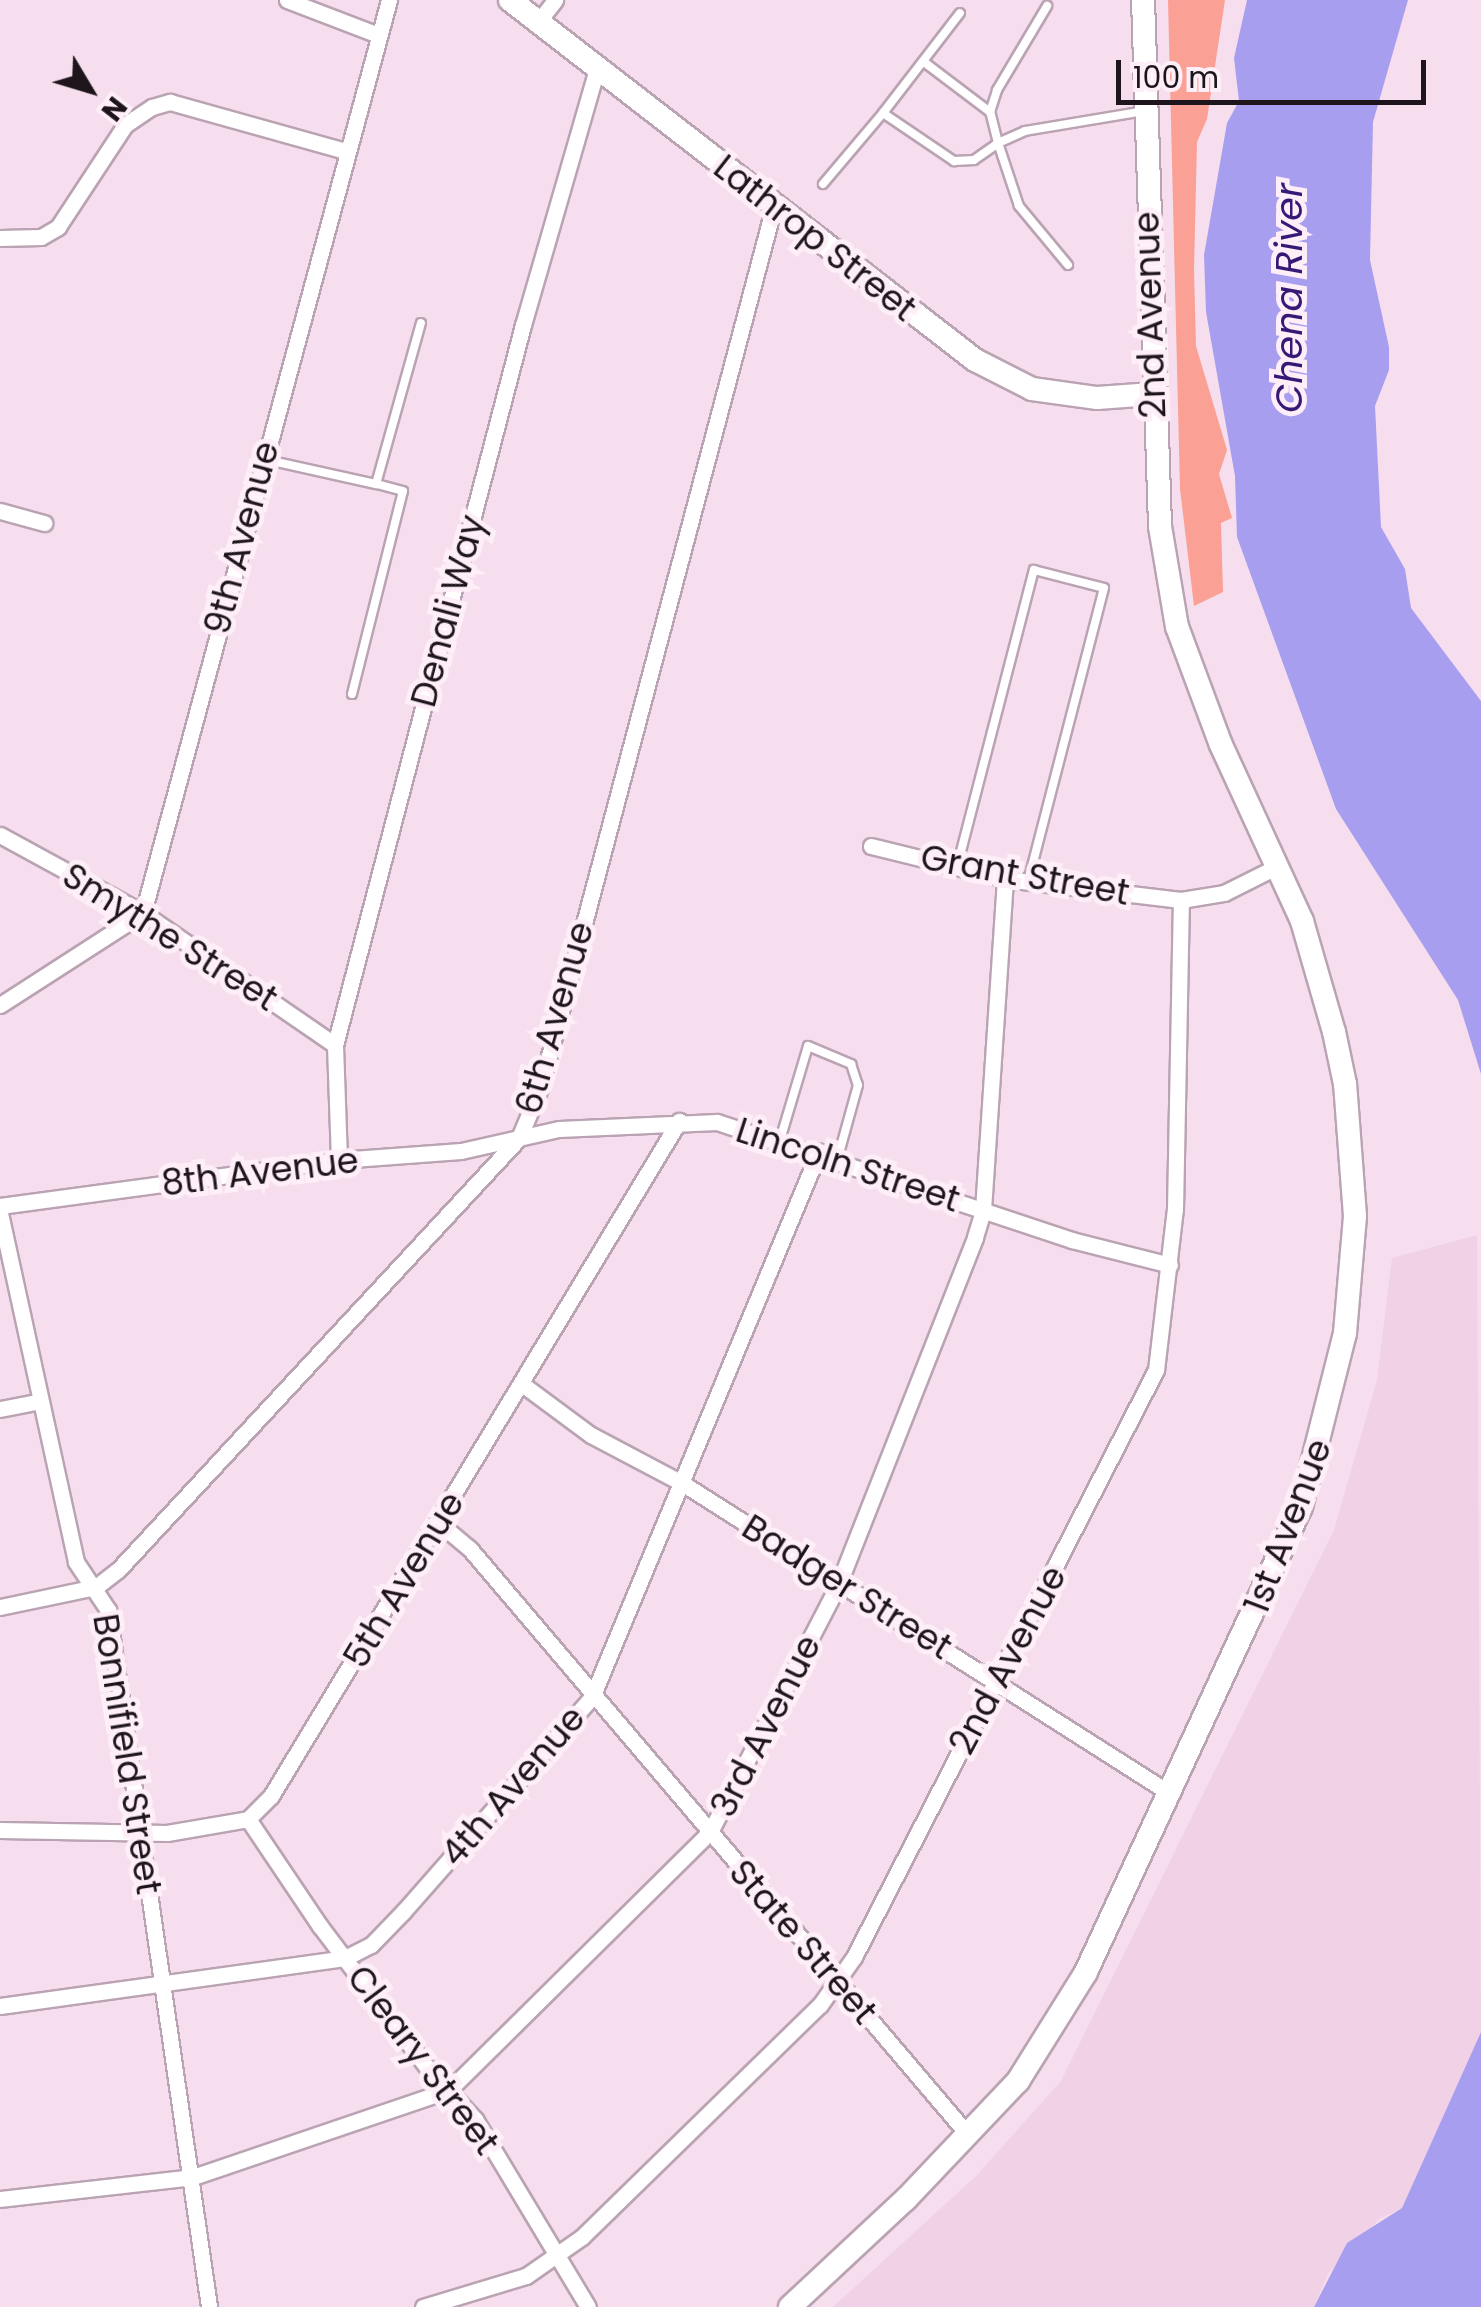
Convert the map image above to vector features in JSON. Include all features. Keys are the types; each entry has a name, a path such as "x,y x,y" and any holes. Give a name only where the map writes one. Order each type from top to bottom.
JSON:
{"street":[{"path":"287,0 376,34"},
{"name":"9th Avenue","path":"143,913 376,34 389,0"},
{"name":"Lathrop Street","path":"510,0 998,374 1068,396 1153,394"},
{"path":"538,22 554,0"},
{"name":"2nd Avenue","path":"1143,0 1154,480 1177,627"},
{"name":"Denali Way","path":"340,1160 335,1044 533,286 597,68"},
{"path":"0,238 41,237 58,227 124,125 152,106 170,102 346,150"},
{"name":"6th Avenue","path":"96,1588 520,1138 541,1086 774,206"},
{"path":"0,511 44,523"},
{"name":"1st Avenue","path":"790,2307 969,2136 1018,2081 1086,1972 1302,1507 1332,1394 1349,1296 1355,1216 1345,1084 1306,934 1221,745 1177,627"},
{"name":"Smythe Street","path":"0,836 143,913 335,1044"},
{"name":"Grant Street","path":"870,846 1005,879 1181,900"},
{"path":"1181,900 1224,892 1278,866"},
{"name":"3rd Avenue","path":"0,2199 194,2178 449,2090 710,1832 839,1583 983,1210 1005,879"},
{"name":"2nd Avenue","path":"423,2307 526,2276 558,2254 706,2118 838,1981 1145,1402 1156,1370 1170,1266 1181,900"},
{"path":"0,1005 143,913"},
{"name":"Lincoln Street","path":"520,1138 680,1121 717,1122 818,1151 983,1210 1170,1266"},
{"name":"5th Avenue","path":"248,1819 271,1796 522,1384 652,1156 680,1121"},
{"name":"8th Avenue","path":"0,1209 340,1160 462,1151 520,1138"},
{"name":"4th Avenue","path":"0,2006 166,1988 345,1958 371,1945 403,1912 592,1697 818,1151"},
{"name":"Bonnifield Street","path":"0,1209 37,1402 76,1562 108,1610 210,2307"},
{"name":"Badger Street","path":"522,1384 591,1434 682,1483 1171,1794"},
{"path":"0,1409 37,1402"},
{"name":"State Street","path":"439,1522 470,1550 969,2136"},
{"path":"0,1607 96,1588"},
{"path":"0,1830 140,1832 248,1819"},
{"name":"Cleary Street","path":"248,1819 345,1958 476,2119 588,2307"}],"lane":[{"path":"990,112 1046,6"},
{"path":"823,184 960,13"},
{"path":"924,62 990,112 1020,206 1068,265"},
{"path":"883,113 954,161 974,160 1025,131 1144,110"},
{"path":"376,484 421,323"},
{"path":"264,459 404,491 352,694"},
{"path":"957,867 1034,570 1104,588 1028,881"},
{"path":"780,1140 808,1046 851,1064 858,1085 838,1158"}],"shaded area":[{"path":"1168,0 1225,0 1207,119 1197,142 1194,270 1196,346 1227,450 1219,474 1232,518 1221,523 1223,592 1194,606 1180,489"},
{"path":"1477,1235 1481,2032 1402,2208 1379,2219 1328,2274 1314,2307 833,2307 976,2176 1061,2081 1334,1530 1377,1380 1392,1258"}],"water":[{"name":"Chena River","path":"1247,0 1408,0 1373,122 1370,260 1389,347 1389,370 1375,406 1381,527 1405,569 1411,608 1481,701 1481,1074 1458,1000 1336,809 1237,537 1235,476 1206,312 1204,255 1227,123 1239,101 1234,58"},
{"path":"1481,2032 1481,2307 1314,2307 1347,2243 1402,2208"}]}
